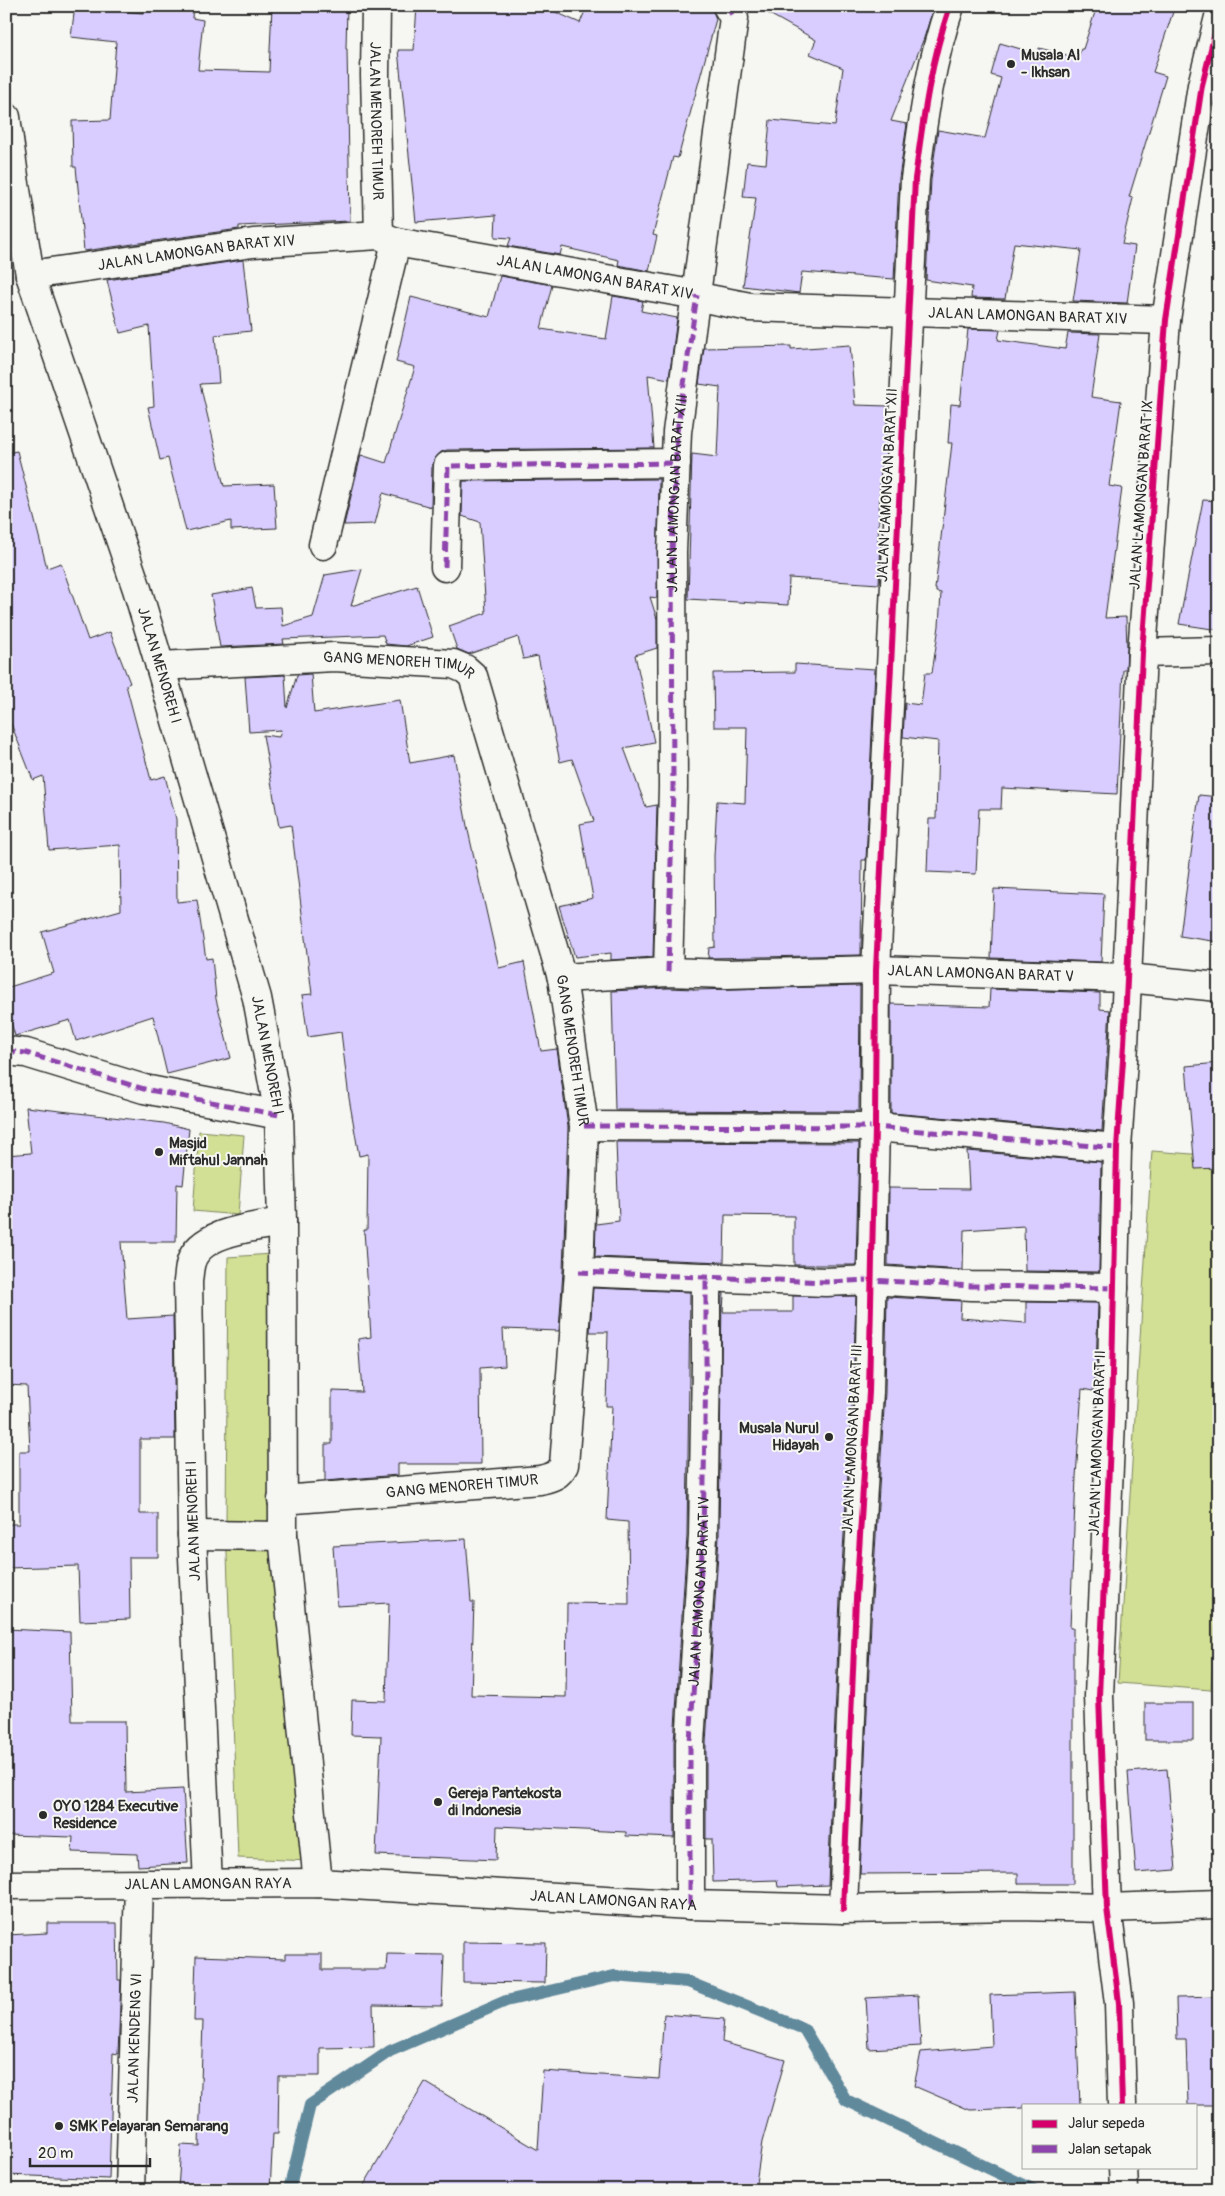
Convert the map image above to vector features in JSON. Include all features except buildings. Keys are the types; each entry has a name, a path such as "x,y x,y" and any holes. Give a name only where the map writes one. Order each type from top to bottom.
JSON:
{"street":[{"name":"JALAN MENOREH TIMUR","path":"323,545 387,239 375,75 376,6"},
{"name":"JALAN LAMONGAN BARAT XII","path":"876,970 915,180 923,115 937,43 950,6"},
{"name":"JALAN LAMONGAN BARAT XIII","path":"668,972 673,787 672,552 677,432 697,295 730,12"},
{"name":"JALAN LAMONGAN BARAT IX","path":"1127,978 1142,653 1166,320 1202,86 1219,17"},
{"name":"JALAN MENOREH I","path":"6,117 30,275 138,589 257,998 279,1116 282,1222 283,1536 318,1883"},
{"name":"JALAN LAMONGAN BARAT XIV","path":"30,275 253,243 387,239 697,295 750,307 1166,320"},
{"path":"444,567 448,466 676,463"},
{"path":"1142,653 1219,651"},
{"name":"GANG MENOREH TIMUR","path":"160,666 334,657 453,664 465,668 473,676 478,687 562,978 584,1126 579,1272 564,1465 560,1473 554,1477 540,1480 282,1500"},
{"name":"JALAN LAMONGAN BARAT V","path":"562,978 668,972 727,974 876,970 1127,978 1219,987"},
{"name":"JALAN LAMONGAN BARAT III","path":"843,1909 856,1609 869,1392 870,1280 875,1127 876,970"},
{"name":"JALAN LAMONGAN BARAT II","path":"1122,2104 1119,2003 1107,1908 1099,1696 1114,1288 1117,1148 1127,978"},
{"path":"6,1051 26,1053 144,1089 279,1116"},
{"path":"584,1126 875,1127 1117,1148"},
{"name":"JALAN MENOREH I","path":"208,1884 192,1535 188,1281 191,1261 203,1245 227,1233 282,1222"},
{"path":"579,1272 826,1282 870,1280 971,1286 1114,1288"},
{"name":"JALAN LAMONGAN BARAT IV","path":"690,1905 690,1743 703,1537 706,1277"},
{"path":"192,1535 283,1536"},
{"name":"JALAN LAMONGAN RAYA","path":"6,1885 318,1883 690,1905 843,1909 1018,1906 1107,1908 1219,1904"},
{"name":"JALAN KENDENG VI","path":"130,2190 139,1885"},
{"path":"1123,2168 1124,2190"}],"green space":[{"path":"199,1131 244,1135 238,1215 193,1211"},
{"path":"1152,1151 1219,1156 1219,1572 1211,1690 1118,1683"},
{"path":"272,1254 310,1861 238,1858 226,1527 228,1257"}],"waterway":[{"path":"289,2190 310,2105 390,2051 506,2001 614,1976 688,1982 804,2029 846,2100 1034,2190"}],"marked path":[{"path":"727,6 734,18"},
{"path":"668,972 673,787 672,552 677,432 697,295"},
{"path":"445,567 448,466 676,463"},
{"path":"6,1051 26,1053 144,1089 279,1115"},
{"path":"584,1126 875,1127 1117,1148"},
{"path":"579,1272 826,1282 870,1280 971,1286 1114,1288"},
{"path":"690,1905 690,1743 703,1537 706,1277"}],"cycle path":[{"path":"843,1909 856,1599 869,1392 875,1127 876,970 915,179 932,71 950,6"},
{"path":"1122,2104 1119,2003 1107,1908 1099,1696 1111,1420 1117,1148 1124,1045 1142,653 1166,320 1202,85 1219,17"}],"place":[{"name":"Musala Al - Ikhsan","path":"1011,64"},
{"name":"Masjid Miftahul Jannah","path":"159,1152"},
{"name":"Musala Nurul Hidayah","path":"829,1437"},
{"name":"Gereja Pantekosta di Indonesia","path":"438,1802"},
{"name":"OYO 1284 Executive Residence","path":"43,1815"},
{"name":"SMK Pelayaran Semarang","path":"59,2126"}]}
